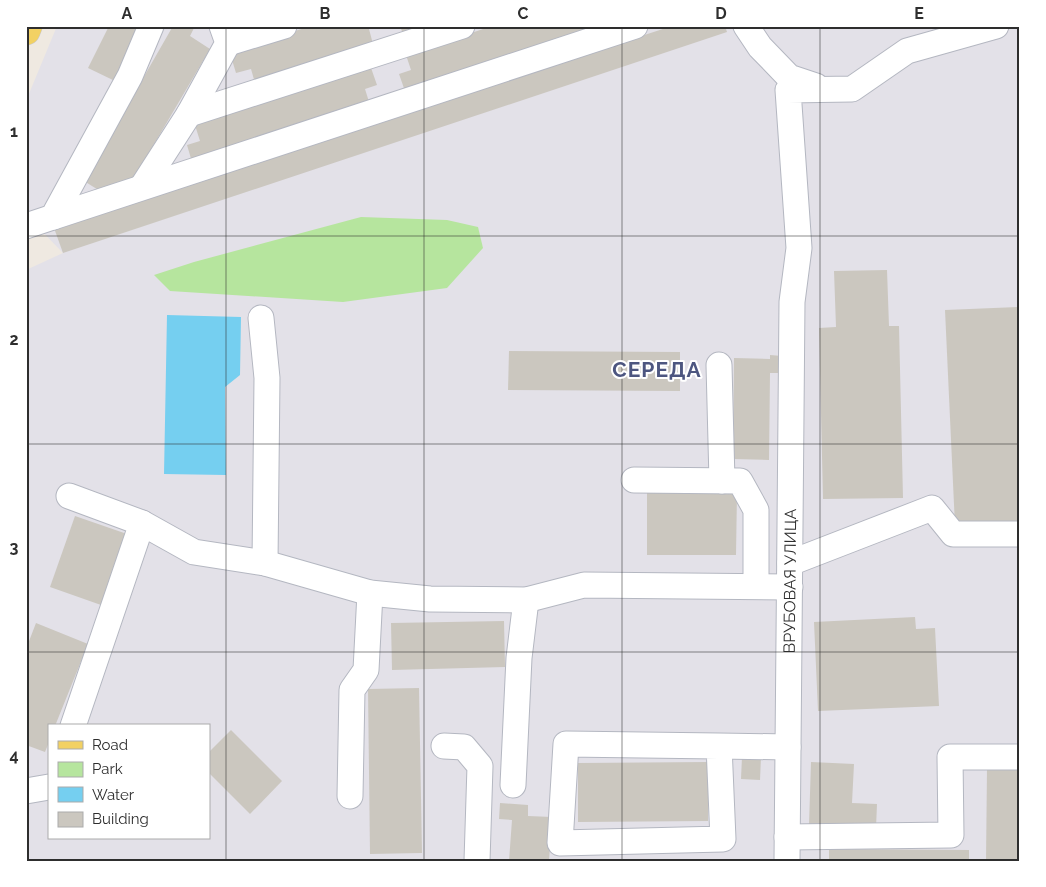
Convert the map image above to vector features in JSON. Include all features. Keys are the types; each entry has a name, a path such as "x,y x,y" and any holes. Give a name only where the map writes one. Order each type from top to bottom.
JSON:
{"main road":[{"path":"26,30 28,26"}],"street":[{"path":"53,217 130,76 151,26"},
{"path":"142,187 189,114 225,34 284,26"},
{"path":"189,114 462,26"},
{"path":"26,226 635,26"},
{"path":"746,26 760,47 789,77 825,89 852,89 907,50 996,26"},
{"name":"ВРУБОВАЯ УЛИЦА","path":"787,849 792,302 799,248 788,90 825,89"},
{"path":"261,318 267,378 265,563"},
{"path":"719,365 722,481"},
{"path":"634,480 740,481 756,510 756,585"},
{"path":"69,496 142,523 194,552 265,563 332,580 370,593 430,599 526,600 584,585 756,585 790,575 932,508 953,534 1020,534"},
{"path":"74,724 142,523"},
{"path":"350,796 352,690 366,670 370,593"},
{"path":"513,785 519,658 526,600"},
{"path":"719,746 723,840 560,843 566,744 719,746 788,747"},
{"path":"444,746 464,747 480,766 477,861"},
{"path":"787,849 951,835 950,757 1020,757"},
{"path":"26,791 48,787"}],"shaded area":[{"path":"57,26 1020,26 1020,861 26,861 26,270 63,253 26,215 26,101"}],"green space":[{"path":"361,217 447,220 478,227 483,248 447,288 343,302 170,291 154,275 194,262"}],"water":[{"path":"167,315 241,317 240,375 225,387 226,475 164,474"}],"building":[{"path":"109,26 144,26 117,82 88,68"},
{"path":"173,26 195,26 190,36 210,49 133,180 100,191 84,181"},
{"path":"312,26 378,26 369,29 374,48 255,83 251,69 236,73 229,50"},
{"path":"400,26 426,26 403,34"},
{"path":"492,26 608,26 406,94 399,74 411,70 406,55"},
{"path":"672,26 725,26 727,32 63,253 54,228"},
{"path":"370,65 377,85 365,89 370,105 192,162 187,145 200,141 194,122"},
{"path":"887,270 889,326 899,326 903,498 823,499 819,328 836,327 834,271"},
{"path":"1020,307 1020,523 955,526 945,310"},
{"path":"509,351 680,352 680,391 508,390"},
{"path":"770,355 782,356 781,373 770,373 769,460 733,459 734,358 770,359"},
{"path":"647,493 737,493 736,555 647,555"},
{"path":"75,516 127,534 101,605 50,587"},
{"path":"915,617 916,629 935,628 939,706 818,711 814,622"},
{"path":"504,621 505,667 392,670 391,623"},
{"path":"36,623 88,644 56,724 48,724 48,744 45,752 26,745 26,649"},
{"path":"419,688 422,853 370,854 368,689"},
{"path":"231,730 282,781 250,814 210,774 210,751"},
{"path":"742,757 761,757 760,780 741,779"},
{"path":"708,762 708,821 578,822 578,763"},
{"path":"811,762 854,764 852,803 877,804 876,828 809,825"},
{"path":"987,769 1020,769 1020,861 986,861"},
{"path":"500,803 528,805 528,816 552,817 549,861 509,861 512,820 499,819"},
{"path":"829,849 969,850 969,861 829,861"}],"district":[{"name":"СЕРЕДА","path":"657,369"}]}
